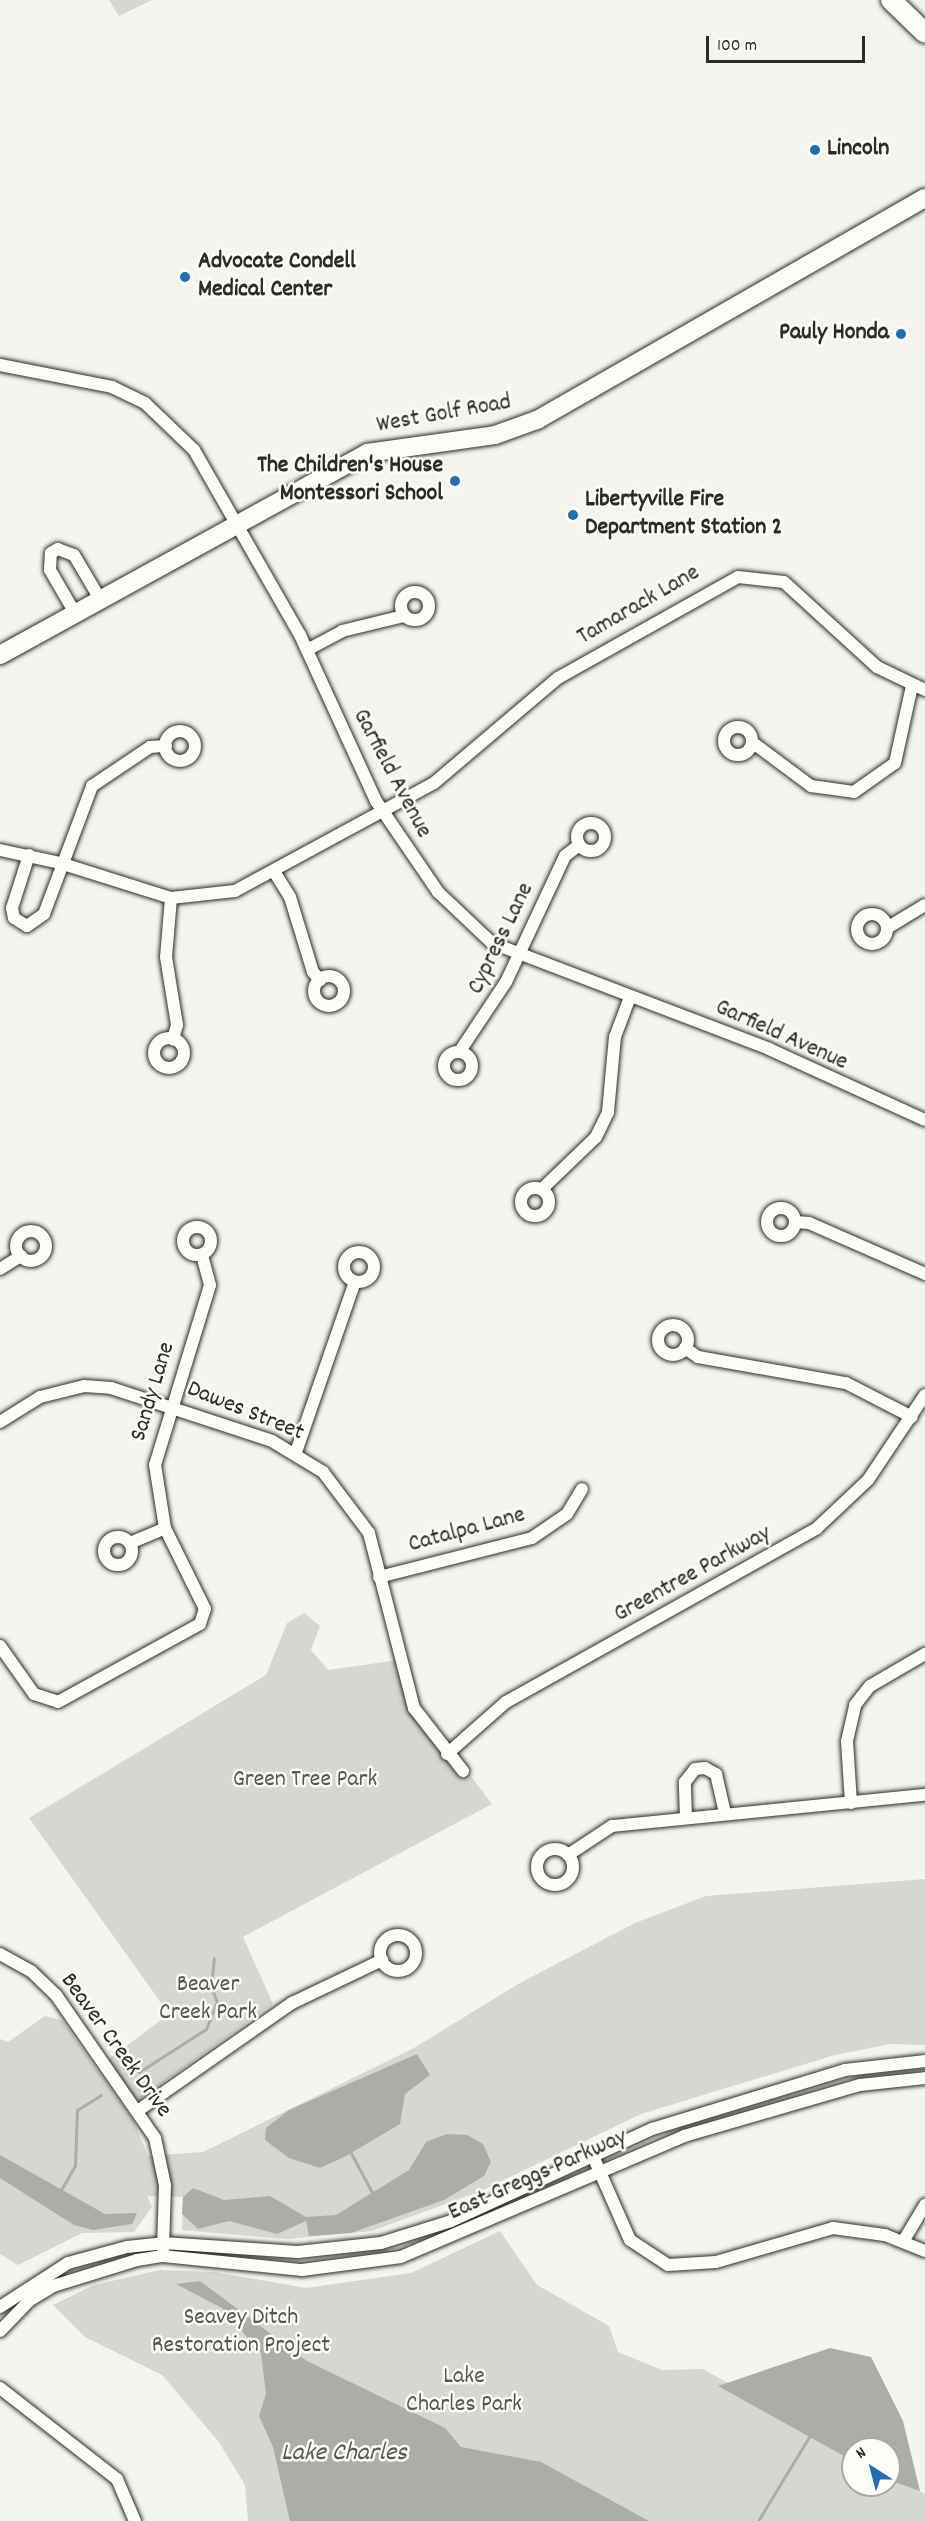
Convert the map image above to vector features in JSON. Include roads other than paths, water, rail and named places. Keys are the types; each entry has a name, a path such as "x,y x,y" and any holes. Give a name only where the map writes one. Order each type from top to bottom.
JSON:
{"main road":[{"path":"891,0 925,33"}],"street":[{"name":"West Golf Road","path":"0,655 236,522 367,453 495,435 537,420 925,198"},
{"name":"Garfield Avenue","path":"0,365 82,377 145,403 194,450 307,650 383,812 416,864 460,917 518,956 769,1048 925,1119"},
{"path":"75,613 50,570 51,553 58,549 75,555 100,598"},
{"name":"Tamarack Lane","path":"0,850 60,862 171,898 214,897 274,873 383,812 460,765 558,678 738,577 784,582 877,667 912,686 925,690"},
{"path":"307,650 342,631 405,616"},
{"path":"752,742 811,786 854,792 895,764 912,686"},
{"path":"29,855 12,908 22,925 41,919 60,862 92,786 150,747 166,746"},
{"name":"Cypress Lane","path":"460,1051 518,956 565,856 579,845"},
{"path":"274,873 290,897 320,980"},
{"path":"171,898 166,957 177,1025 173,1039"},
{"path":"887,928 925,905"},
{"path":"542,1189 580,1156 604,1120 613,1091 615,1037 630,997"},
{"path":"796,1222 809,1223 925,1274"},
{"name":"Sandy Lane","path":"0,1646 34,1694 58,1702 200,1624 205,1609 165,1528 155,1465 171,1405 210,1285 202,1255"},
{"path":"0,1269 21,1256"},
{"path":"297,1452 355,1282"},
{"path":"685,1348 698,1358 830,1378 912,1417"},
{"name":"Dawes Street","path":"0,1422 40,1397 84,1386 111,1388 171,1405 297,1452 351,1504 369,1533 406,1691 426,1729 463,1771"},
{"name":"Greentree Parkway","path":"447,1754 506,1702 817,1528 868,1480 925,1395"},
{"name":"Catalpa Lane","path":"379,1577 532,1538 567,1514 582,1489"},
{"path":"130,1543 165,1528"},
{"path":"851,1803 847,1741 855,1705 870,1686 925,1654"},
{"path":"686,1818 685,1782 695,1769 705,1768 716,1774 725,1813"},
{"path":"568,1854 612,1826 925,1795"},
{"name":"Beaver Creek Drive","path":"0,1954 31,1971 56,1995 139,2110 163,2164 163,2250"},
{"path":"139,2110 292,2002 381,1960"},
{"name":"East Greggs Parkway","path":"163,2250 298,2252 381,2243 480,2209 592,2154 673,2122 845,2070 925,2061"},
{"name":"East Greggs Parkway","path":"163,2250 302,2270 366,2264 443,2243 599,2171 684,2136 860,2085 925,2078"},
{"path":"592,2154 630,2240 668,2265 716,2262 833,2228 904,2240 925,2251"},
{"path":"904,2240 925,2205"},
{"path":"11,2316 1,2305 68,2263 102,2251 163,2250"},
{"path":"0,2331 11,2316 74,2276 163,2250"},
{"path":"0,2388 117,2479 135,2521"}],"water":[{"path":"417,2054 430,2075 405,2094 400,2124 346,2156 320,2168 289,2158 265,2140 266,2128 289,2110"},
{"path":"447,2134 467,2135 483,2144 491,2162 484,2176 444,2200 351,2233 309,2236 306,2221 277,2234 229,2221 198,2229 182,2214 183,2197 193,2188 224,2200 270,2196 306,2217 336,2215 409,2170 426,2142"},
{"path":"0,2155 105,2214 137,2213 132,2224 93,2230 74,2225 0,2178"},
{"name":"Lake Charles","path":"200,2281 307,2361 445,2428 461,2447 541,2462 649,2521 290,2521 273,2447 259,2416 266,2394 261,2353 222,2308 176,2284"},
{"path":"830,2348 871,2357 903,2421 920,2491 901,2484 901,2437 841,2437 841,2454 718,2386"}],"waterway":[{"path":"139,2072 206,2029 217,2002 211,1986 214,1958"},
{"path":"58,2195 75,2166 77,2110 101,2095"},
{"path":"351,2153 374,2196"},
{"path":"758,2521 810,2435"}],"place":[{"name":"Lincoln","path":"815,150"},
{"name":"Advocate Condell Medical Center","path":"185,277"},
{"name":"Pauly Honda","path":"901,334"},
{"name":"The Children's House Montessori School","path":"455,481"},
{"name":"Libertyville Fire Department Station 2","path":"573,515"}],"park label":[{"name":"Green Tree Park","path":"305,1781"},
{"name":"Beaver Creek Park","path":"208,2000"},
{"name":"Seavey Ditch Restoration Project","path":"241,2333"},
{"name":"Lake Charles Park","path":"464,2392"}]}
